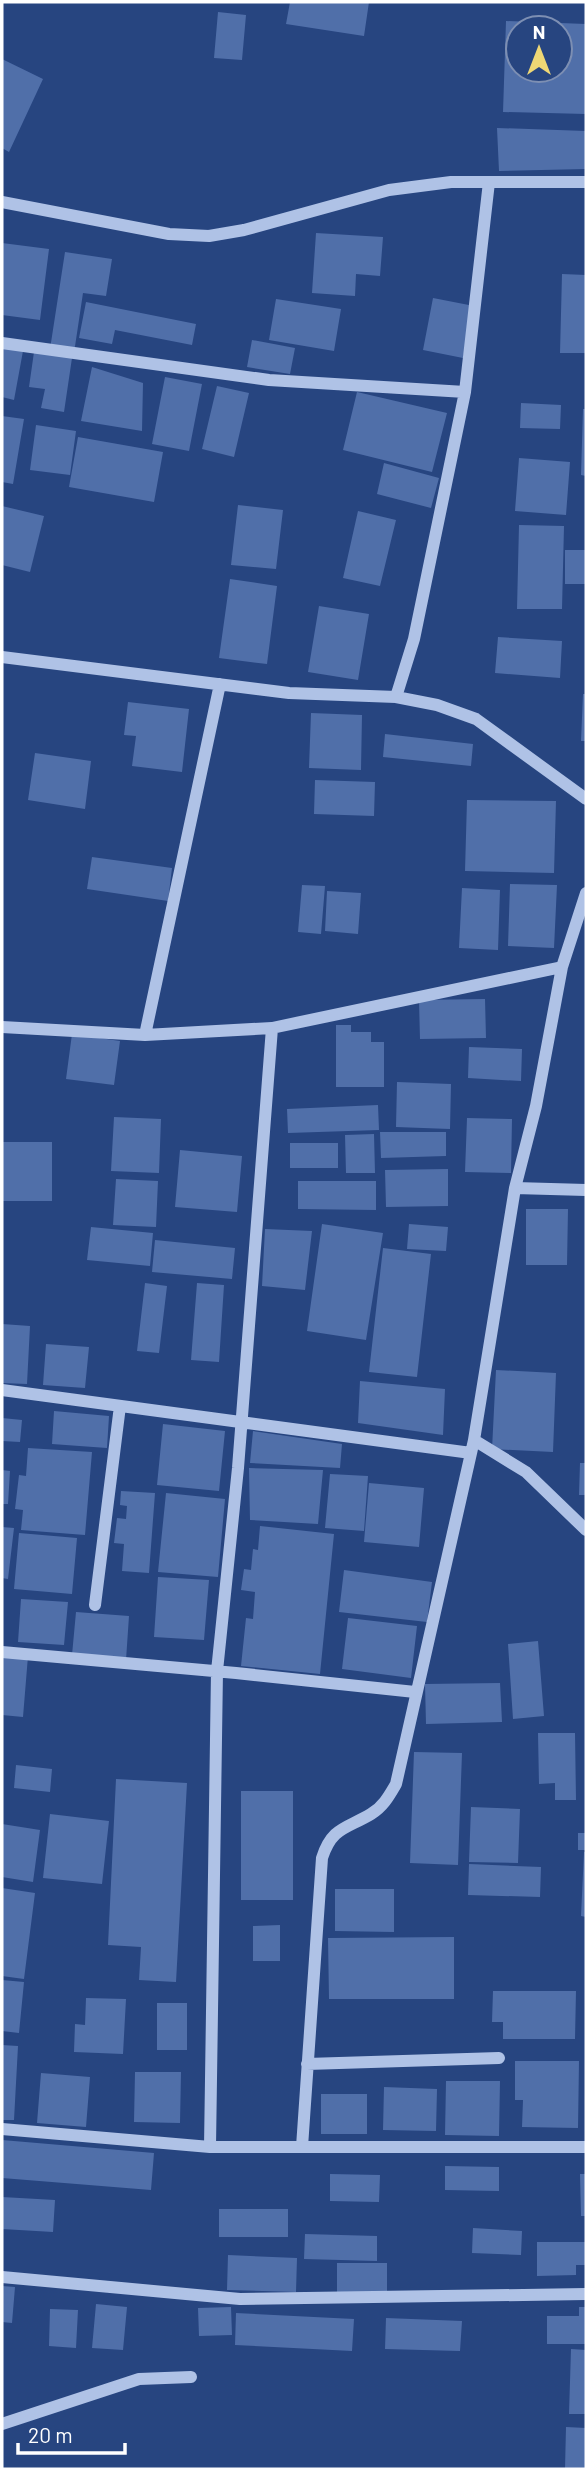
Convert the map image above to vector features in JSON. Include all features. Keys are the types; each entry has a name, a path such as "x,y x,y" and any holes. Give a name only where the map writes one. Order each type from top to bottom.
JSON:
{"street":[{"path":"2,202 169,234 209,236 256,227 390,190 452,183 586,183"},
{"path":"396,697 414,639 465,392 489,183"},
{"path":"2,343 269,380 465,392"},
{"path":"2,657 289,693 396,697 437,705 476,719 586,799"},
{"path":"145,1035 220,684"},
{"path":"302,2147 322,1858 327,1843 338,1830 373,1813 387,1801 396,1784 474,1440 514,1188 536,1106 562,967 586,893"},
{"path":"2,1027 145,1035 272,1028 562,967"},
{"path":"210,2147 217,1671 242,1422 272,1028"},
{"path":"514,1188 586,1190"},
{"path":"2,1390 471,1453"},
{"path":"95,1605 120,1406"},
{"path":"474,1440 526,1472 586,1530"},
{"path":"2,1651 415,1692"},
{"path":"307,2064 499,2058"},
{"path":"2,2129 210,2147 586,2147"},
{"path":"2,2277 240,2299 586,2294"},
{"path":"2,2424 139,2379 191,2376"}],"building":[{"path":"290,2 369,2 364,36 286,24"},
{"path":"218,12 246,15 242,60 214,58"},
{"path":"574,24 586,24 586,114 503,112 504,82 504,84 574,84"},
{"path":"2,59 43,79 9,152 2,148"},
{"path":"497,128 586,131 586,169 499,171"},
{"path":"316,233 383,237 380,276 356,274 355,296 312,293"},
{"path":"2,243 49,249 40,320 2,315"},
{"path":"65,252 112,259 106,296 83,293 74,353 50,349"},
{"path":"562,274 586,275 586,353 560,353"},
{"path":"433,298 474,306 463,358 423,350"},
{"path":"276,299 341,309 334,351 269,340"},
{"path":"86,302 196,324 192,345 115,330 112,344 79,338"},
{"path":"252,340 295,348 290,374 247,367"},
{"path":"2,347 23,351 14,400 2,397"},
{"path":"34,352 72,358 64,412 41,408 45,389 29,387"},
{"path":"92,367 143,383 142,431 81,421"},
{"path":"165,377 202,384 189,451 152,444"},
{"path":"217,386 249,393 234,457 202,449"},
{"path":"357,392 447,413 432,472 343,450"},
{"path":"521,403 561,405 560,429 520,428"},
{"path":"583,409 586,409 586,476 581,475"},
{"path":"2,416 24,419 13,484 2,482"},
{"path":"36,425 76,431 70,475 30,470"},
{"path":"78,437 163,452 154,502 69,487"},
{"path":"519,458 570,462 566,515 515,511"},
{"path":"384,463 439,478 431,508 377,494"},
{"path":"238,505 283,510 276,569 231,565"},
{"path":"2,506 44,516 30,572 2,565"},
{"path":"358,511 396,520 380,586 343,578"},
{"path":"519,525 564,526 562,609 517,609"},
{"path":"565,550 586,550 586,584 565,584"},
{"path":"230,579 277,586 267,664 219,658"},
{"path":"319,606 369,614 358,680 308,672"},
{"path":"498,637 562,641 560,678 495,673"},
{"path":"583,694 586,694 586,741 581,741"},
{"path":"128,702 189,709 182,772 132,766 136,736 124,735"},
{"path":"311,713 362,715 361,770 309,768"},
{"path":"385,734 473,744 471,766 383,757"},
{"path":"35,753 91,761 85,809 28,800"},
{"path":"315,780 375,782 374,816 314,814"},
{"path":"467,800 556,801 554,873 465,871"},
{"path":"92,857 172,868 168,901 87,889"},
{"path":"510,884 557,885 554,948 508,946"},
{"path":"302,885 325,886 321,934 298,932"},
{"path":"462,888 500,890 498,950 459,948"},
{"path":"327,891 361,893 358,934 325,931"},
{"path":"485,999 486,1038 420,1039 419,1000"},
{"path":"336,1025 351,1025 351,1032 371,1032 371,1042 384,1042 384,1087 336,1087"},
{"path":"72,1034 120,1041 114,1085 66,1079"},
{"path":"469,1047 522,1049 521,1081 468,1078"},
{"path":"397,1082 451,1084 450,1129 396,1127"},
{"path":"378,1105 379,1130 288,1133 287,1109"},
{"path":"114,1117 161,1119 159,1173 111,1171"},
{"path":"467,1118 512,1119 511,1173 465,1172"},
{"path":"380,1132 446,1132 446,1156 381,1158"},
{"path":"374,1134 375,1173 346,1173 345,1135"},
{"path":"2,1142 52,1142 52,1201 2,1201"},
{"path":"290,1143 338,1143 338,1168 290,1168"},
{"path":"180,1150 242,1156 237,1212 175,1207"},
{"path":"448,1169 448,1206 386,1207 385,1170"},
{"path":"116,1179 158,1181 156,1227 113,1225"},
{"path":"298,1181 376,1181 376,1210 298,1209"},
{"path":"526,1209 568,1209 567,1265 526,1265"},
{"path":"322,1224 383,1233 366,1340 307,1331"},
{"path":"409,1224 448,1227 446,1251 407,1249"},
{"path":"91,1227 153,1233 150,1266 87,1260"},
{"path":"265,1229 312,1231 305,1290 262,1286"},
{"path":"155,1240 235,1248 232,1279 152,1272"},
{"path":"383,1248 431,1254 417,1377 369,1372"},
{"path":"145,1283 167,1286 159,1353 137,1351"},
{"path":"197,1283 224,1285 219,1362 191,1360"},
{"path":"2,1324 30,1326 27,1384 2,1383"},
{"path":"46,1344 89,1347 85,1388 43,1385"},
{"path":"496,1370 556,1373 553,1452 492,1449"},
{"path":"360,1381 445,1389 443,1435 358,1423"},
{"path":"54,1411 109,1416 107,1448 52,1444"},
{"path":"2,1418 22,1420 20,1442 2,1441"},
{"path":"163,1424 225,1431 219,1491 157,1485"},
{"path":"253,1431 342,1444 340,1468 250,1463"},
{"path":"28,1448 92,1452 85,1535 21,1530 23,1510 15,1509 19,1475 26,1476"},
{"path":"580,1463 586,1463 586,1495 579,1495"},
{"path":"249,1468 323,1470 318,1524 250,1520"},
{"path":"2,1470 10,1471 8,1504 2,1504"},
{"path":"330,1474 368,1476 364,1531 325,1528"},
{"path":"369,1483 424,1488 419,1547 364,1542"},
{"path":"121,1491 155,1493 149,1573 122,1571 124,1544 114,1543 117,1518 126,1519 127,1506 120,1505"},
{"path":"166,1493 225,1499 218,1577 158,1572"},
{"path":"260,1526 334,1534 320,1674 241,1666 246,1618 253,1619 255,1592 241,1590 244,1569 251,1570 253,1549 258,1550"},
{"path":"2,1527 14,1528 8,1579 2,1578"},
{"path":"19,1533 77,1538 72,1594 14,1589"},
{"path":"344,1570 432,1582 427,1622 339,1612"},
{"path":"158,1577 209,1580 204,1640 154,1637"},
{"path":"21,1599 68,1602 64,1645 18,1642"},
{"path":"76,1612 129,1616 126,1660 72,1655"},
{"path":"348,1618 417,1626 411,1678 342,1669"},
{"path":"538,1641 544,1716 513,1719 508,1644"},
{"path":"2,1654 28,1656 23,1717 2,1715"},
{"path":"500,1683 502,1722 426,1724 425,1684"},
{"path":"538,1733 575,1733 576,1800 555,1800 555,1783 539,1784"},
{"path":"414,1752 462,1753 458,1865 410,1863"},
{"path":"16,1765 52,1769 50,1792 14,1788"},
{"path":"116,1779 187,1783 176,1982 139,1980 141,1947 108,1945"},
{"path":"241,1791 293,1791 293,1900 241,1900"},
{"path":"471,1807 520,1809 518,1863 469,1862"},
{"path":"50,1814 109,1821 102,1884 43,1878"},
{"path":"2,1824 40,1830 33,1882 2,1877"},
{"path":"578,1833 586,1833 586,1850 578,1850"},
{"path":"586,1852 586,1917 581,1916"},
{"path":"469,1864 541,1867 540,1897 468,1895"},
{"path":"2,1888 35,1893 24,1979 2,1976"},
{"path":"335,1889 394,1889 394,1932 335,1931"},
{"path":"280,1925 280,1961 253,1961 253,1926"},
{"path":"454,1937 454,1999 329,1999 328,1938"},
{"path":"2,1980 24,1982 19,2033 2,2031"},
{"path":"493,1991 576,1991 575,2039 503,2039 503,2022 492,2022"},
{"path":"86,1998 126,1999 123,2054 74,2052 75,2024 85,2025"},
{"path":"157,2003 187,2003 187,2050 157,2050"},
{"path":"2,2045 18,2046 14,2120 2,2120"},
{"path":"515,2061 579,2061 578,2128 522,2127 523,2100 515,2100"},
{"path":"135,2072 181,2072 180,2123 134,2122"},
{"path":"41,2073 90,2077 86,2127 37,2123"},
{"path":"446,2081 500,2081 499,2136 445,2135"},
{"path":"384,2087 437,2089 436,2131 383,2130"},
{"path":"321,2094 367,2094 367,2134 321,2134"},
{"path":"2,2140 154,2153 151,2190 2,2178"},
{"path":"445,2166 499,2167 499,2191 445,2190"},
{"path":"330,2174 380,2175 379,2202 330,2201"},
{"path":"580,2174 586,2174 586,2216 581,2216"},
{"path":"2,2197 55,2200 53,2232 2,2229"},
{"path":"219,2209 288,2209 288,2237 219,2237"},
{"path":"473,2228 522,2231 521,2255 472,2253"},
{"path":"305,2234 377,2236 377,2261 304,2259"},
{"path":"537,2242 586,2242 586,2265 576,2265 576,2275 537,2276"},
{"path":"228,2255 297,2258 296,2292 227,2290"},
{"path":"337,2263 387,2263 387,2292 337,2292"},
{"path":"2,2286 15,2287 12,2323 2,2322"},
{"path":"96,2304 127,2307 123,2350 92,2348"},
{"path":"231,2307 232,2335 199,2336 198,2308"},
{"path":"579,2307 586,2307 586,2344 547,2344 547,2316 579,2316"},
{"path":"50,2309 78,2310 76,2348 49,2346"},
{"path":"236,2313 354,2319 352,2351 235,2345"},
{"path":"386,2318 462,2321 460,2351 385,2349"},
{"path":"571,2349 586,2350 586,2414 569,2414"},
{"path":"566,2427 586,2428 586,2469 565,2469"}]}
